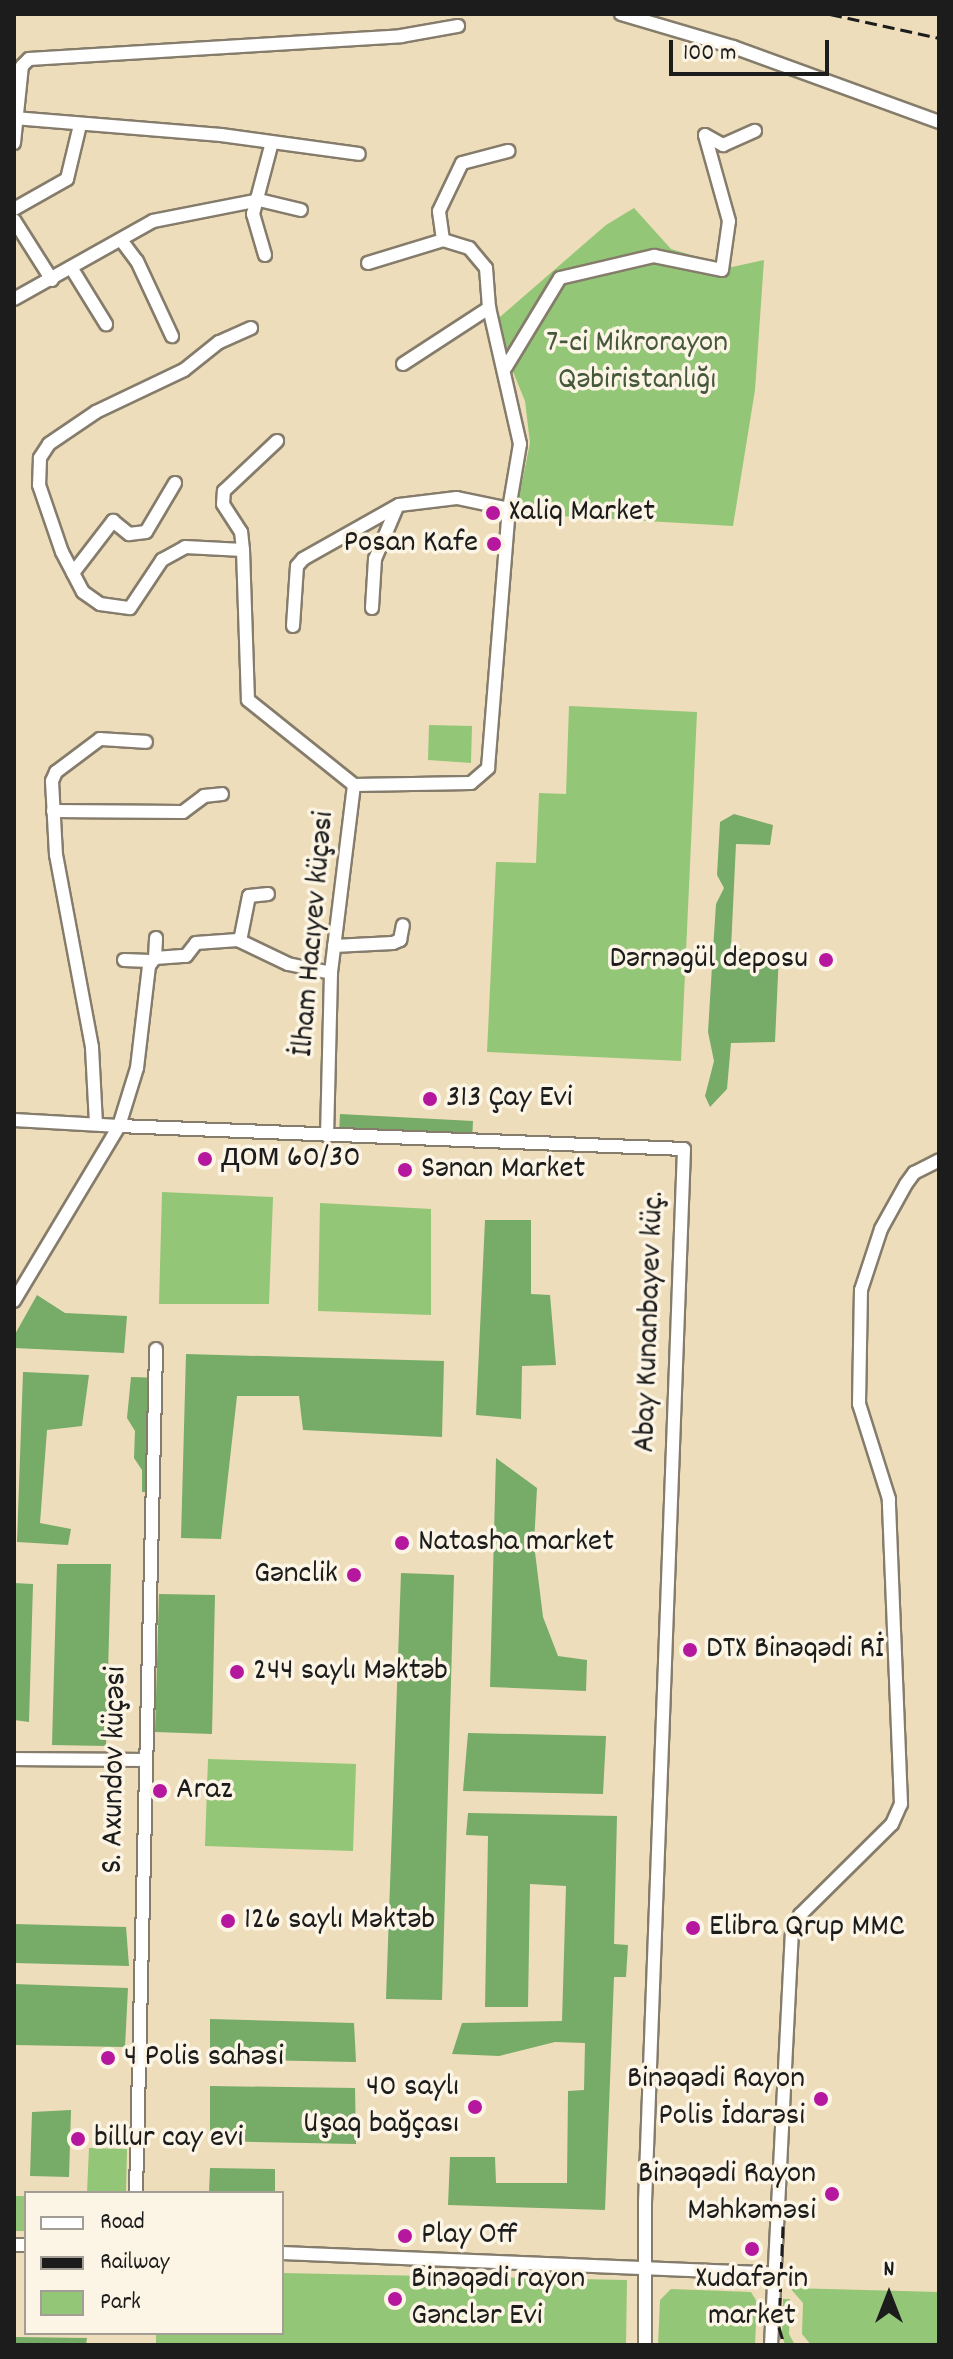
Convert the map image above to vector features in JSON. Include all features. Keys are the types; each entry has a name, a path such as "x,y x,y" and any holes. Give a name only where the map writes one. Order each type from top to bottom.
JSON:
{"street":[{"path":"621,14 667,25 939,122"},
{"path":"14,143 22,66 39,56 401,36 458,26"},
{"path":"15,118 272,142 359,154"},
{"path":"14,209 67,179 80,125"},
{"path":"506,367 560,278 654,256 722,270 729,221 705,135 723,145 755,131"},
{"path":"265,255 253,214 272,142"},
{"path":"368,263 443,240 439,211 462,163 508,151"},
{"path":"14,299 153,221 259,200 301,210"},
{"path":"14,220 52,280"},
{"path":"121,240 137,261 172,336"},
{"name":"İlham Hacıyev küçəsi","path":"277,441 224,491 223,504 241,532 248,700 354,785 471,783 488,768 509,509 520,444 506,367 489,308 486,268 469,248 443,240"},
{"path":"72,269 106,324"},
{"path":"403,364 489,308"},
{"path":"243,550 185,547 162,560 130,608 100,604 83,592 73,573 39,485 40,458 49,444 96,412 184,370 219,342 251,328"},
{"path":"73,573 113,521 129,534 146,532 175,483"},
{"path":"293,626 297,566 303,559 399,505 457,498 509,509"},
{"path":"372,608 375,559 399,505"},
{"path":"96,1124 92,1047 56,855 53,811 56,772 100,739 146,742"},
{"name":"İlham Hacıyev küçəsi","path":"327,1136 331,973 354,785"},
{"path":"53,811 183,812 204,796 222,794"},
{"path":"240,941 249,896 268,894"},
{"path":"334,946 393,943 400,940 403,925"},
{"path":"14,1301 119,1126 137,1068 156,938"},
{"path":"124,960 186,956 196,943 240,941 288,964 331,973"},
{"name":"Abay Kunanbayev küç.","path":"14,1120 327,1136 684,1149 644,2268"},
{"path":"773,2343 773,2274 792,1934 800,1915 892,1824 901,1804 889,1499 859,1404 861,1290 881,1229 906,1184 914,1173 939,1160"},
{"name":"S. Axundov küçəsi","path":"136,2191 142,1760 156,1349"},
{"path":"14,1759 142,1760"},
{"path":"284,2253 773,2274"},
{"path":"644,2268 645,2345"}],"green space":[{"name":"7-ci Mikrorayon Qəbiristanlığı","path":"634,208 671,249 732,267 764,260 755,390 733,526 524,514 519,497 530,443 525,401 493,323 606,225"},
{"path":"569,706 697,712 681,1061 487,1052 496,862 536,863 539,793 566,794"},
{"path":"429,725 472,726 471,763 428,760"},
{"path":"734,814 773,825 770,845 736,844 731,948 779,953 775,1042 731,1043 727,1089 710,1107 705,1096 714,1061 708,1032 713,950 716,904 724,888 717,875 720,822"},
{"path":"340,1114 473,1121 472,1142 339,1135"},
{"path":"162,1192 273,1197 269,1304 159,1304"},
{"path":"320,1203 431,1209 431,1315 318,1311"},
{"path":"485,1220 531,1220 531,1294 550,1295 556,1365 522,1366 521,1419 476,1415"},
{"path":"37,1295 65,1313 127,1316 124,1353 14,1348 14,1336"},
{"path":"186,1354 444,1361 442,1437 303,1430 299,1396 237,1396 221,1539 181,1538"},
{"path":"23,1372 89,1375 82,1426 47,1430 40,1523 71,1529 68,1545 17,1542"},
{"path":"131,1377 162,1378 159,1493 142,1492 142,1470 134,1458 135,1431 127,1418"},
{"path":"496,1458 537,1488 534,1544 543,1617 558,1656 587,1660 586,1691 490,1687"},
{"path":"57,1564 111,1564 106,1746 52,1745"},
{"path":"401,1573 454,1575 442,2000 386,1999"},
{"path":"14,1583 33,1584 29,1722 14,1720"},
{"path":"159,1594 215,1595 212,1734 155,1732"},
{"path":"468,1733 606,1736 603,1794 463,1791"},
{"path":"208,1759 356,1764 353,1851 205,1846"},
{"path":"468,1813 617,1816 614,1944 628,1945 626,1977 614,1977 605,2210 448,2205 450,2157 495,2157 496,2183 567,2183 568,2091 584,2090 585,2043 555,2042 499,2056 452,2054 462,2023 562,2021 566,1886 530,1884 528,2007 485,2007 488,1836 466,1835"},
{"path":"14,1924 126,1927 129,1966 14,1963"},
{"path":"14,1984 128,1988 125,2047 14,2045"},
{"path":"210,2019 354,2023 356,2062 210,2059"},
{"path":"210,2086 355,2088 356,2144 210,2141"},
{"path":"71,2110 69,2177 30,2176 32,2112"},
{"path":"89,2148 127,2149 126,2191 87,2191"},
{"path":"210,2168 275,2169 275,2191 209,2191"},
{"path":"14,2196 24,2196 24,2231 14,2231"},
{"path":"284,2273 627,2280 626,2345 156,2345 156,2335 284,2335"},
{"path":"790,2288 939,2292 939,2345 811,2345 802,2334 803,2303"},
{"path":"671,2289 751,2292 757,2302 755,2345 658,2345 660,2300"},
{"path":"783,2299 790,2299 789,2334 795,2345 785,2345 782,2336"},
{"path":"14,2337 87,2338 86,2345 14,2345"}],"railway":[{"path":"830,14 939,38"},
{"path":"783,2226 779,2327 784,2345"}],"place":[{"name":"Xaliq Market","path":"493,513"},
{"name":"Posan Kafe","path":"494,544"},
{"name":"Dərnəgül deposu","path":"826,960"},
{"name":"313 Çay Evi","path":"430,1099"},
{"name":"дом 60/30","path":"205,1159"},
{"name":"Sənan Market","path":"405,1170"},
{"name":"Natasha market","path":"402,1543"},
{"name":"Gənclik","path":"354,1575"},
{"name":"DTX Binəqədi Rİ","path":"690,1650"},
{"name":"244 saylı Məktəb","path":"237,1672"},
{"name":"Araz","path":"160,1791"},
{"name":"126 saylı Məktəb","path":"228,1921"},
{"name":"Elibra Qrup MMC","path":"693,1928"},
{"name":"4 Polis sahəsi","path":"108,2058"},
{"name":"Binəqədi Rayon Polis İdarəsi","path":"821,2099"},
{"name":"40 saylı Uşaq bağçası","path":"475,2107"},
{"name":"billur cay evi","path":"78,2139"},
{"name":"Binəqədi Rayon Məhkəməsi","path":"832,2194"},
{"name":"Play Off","path":"405,2236"},
{"name":"Xudafərin market","path":"752,2249"},
{"name":"Binəqədi rayon Gənclər Evi","path":"395,2299"}]}
